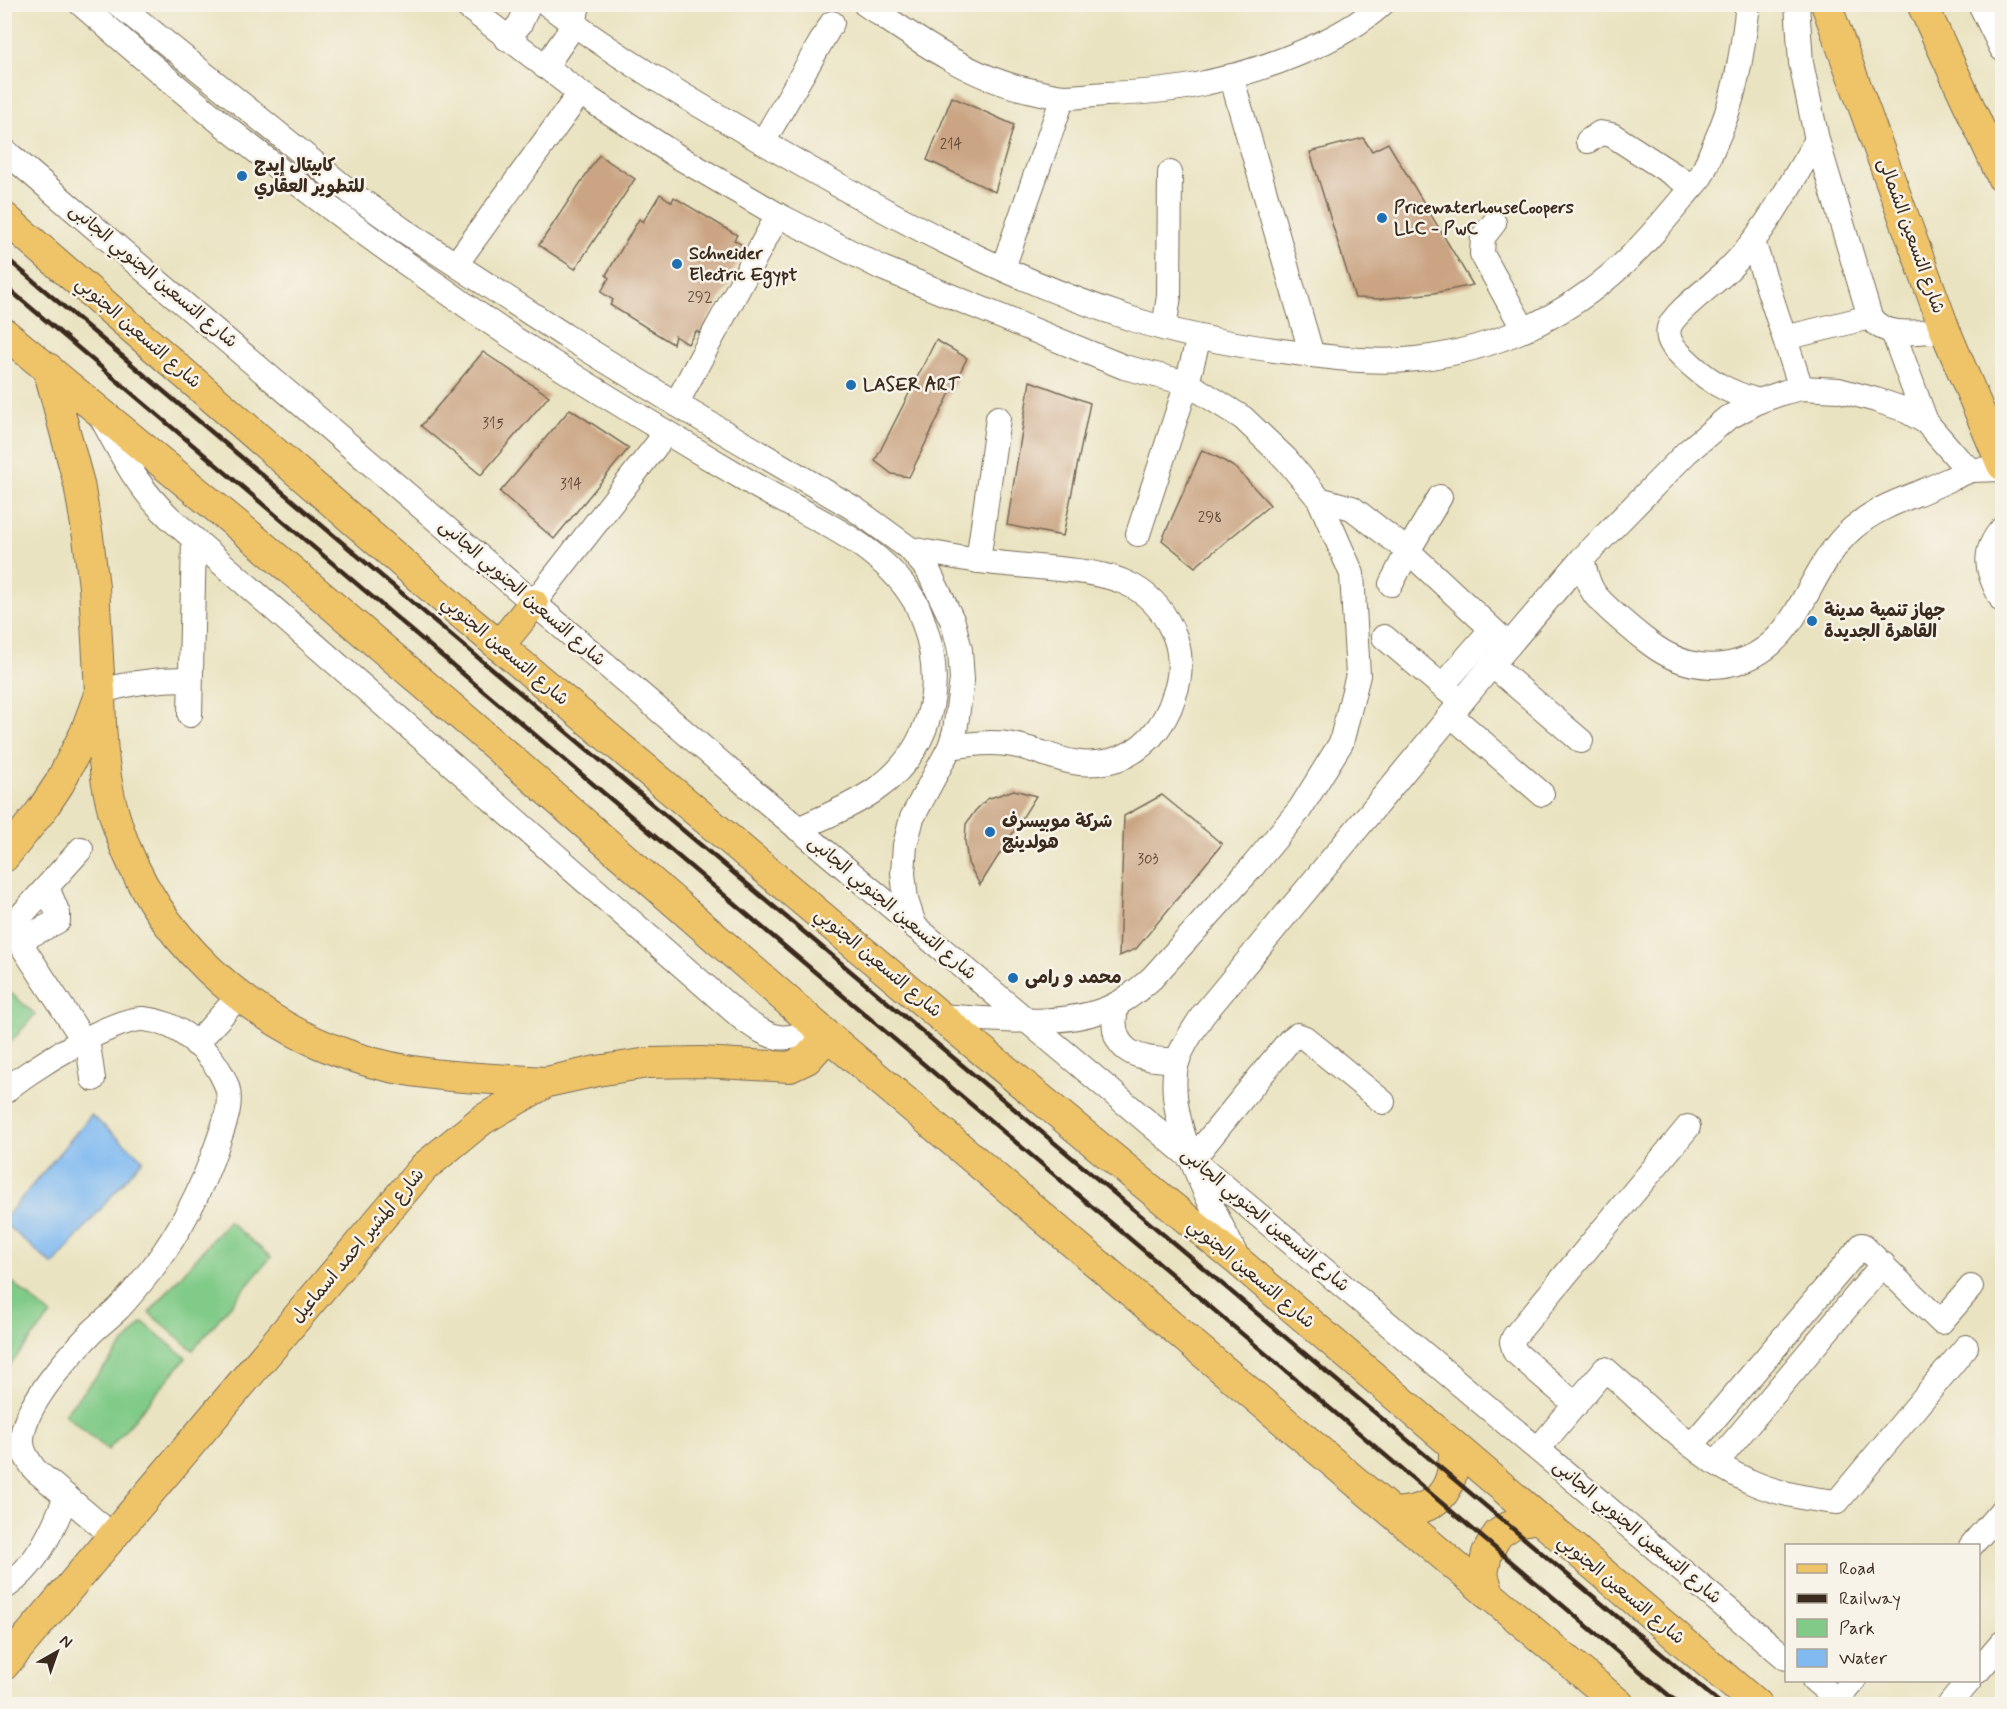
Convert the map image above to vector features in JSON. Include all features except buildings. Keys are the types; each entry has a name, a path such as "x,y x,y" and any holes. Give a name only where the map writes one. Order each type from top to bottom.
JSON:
{"main road":[{"name":"شارع التسعين الشمالى","path":"1826,4 1945,330 2002,467"},
{"path":"1922,4 2002,177"},
{"name":"شارع التسعين الجنوبي","path":"4,217 499,646 940,1016 1239,1262 1756,1704"},
{"path":"4,333 201,494 473,726 823,1032 1619,1704"},
{"path":"48,368 79,484 88,537 94,587 103,762 118,827 137,873 162,915 193,953 239,996 309,1039 354,1057 401,1070 484,1080 547,1082"},
{"path":"499,646 533,604"},
{"path":"4,857 41,811 74,757 100,692"},
{"path":"74,757 81,752 90,751 98,755 103,762"},
{"name":"شارع المشير احمد اسماعيل","path":"4,1665 424,1167 482,1120 547,1082 597,1071 648,1063 701,1062 790,1067 807,1059 823,1032"},
{"path":"482,1120 492,1098 490,1088 484,1080"},
{"path":"1393,1513 1414,1512 1433,1503 1440,1496 1447,1488 1454,1469 1454,1448"},
{"path":"1489,1595 1483,1574 1487,1552 1492,1543 1498,1534 1516,1522 1537,1518"}],"street":[{"path":"81,4 238,137 388,251 523,344 666,433 863,546 893,571 916,602 929,639 935,673 932,707 921,740 902,768 875,790 798,829"},
{"path":"118,4 336,181 404,230 676,404 855,509 910,549 928,570 953,622 960,650 962,680 955,731 950,747 912,818 905,845 903,873 905,891 915,927"},
{"path":"464,4 580,93 677,156 778,215 882,268 1124,368 1188,383 1243,418 1286,459 1319,500 1353,574 1358,675 1341,743 1300,809 1253,866 1152,978 1117,1004 1078,1016 1027,1021 940,1016"},
{"path":"507,39 520,24 529,4"},
{"path":"546,4 576,15 701,107 763,142 886,211 1066,296 1132,320 1199,337 1363,361 1414,360 1464,351 1513,335 1558,313 1601,285 1638,251 1700,176 1724,125 1740,68 1748,4"},
{"path":"865,4 921,41 981,75 1019,87 1064,97 1134,93 1204,84 1294,55 1340,34 1382,4"},
{"path":"1797,4 1801,63 1817,140 1870,317 1881,328 1893,332 1945,330"},
{"path":"1980,4 2002,50"},
{"path":"545,67 576,15"},
{"path":"763,142 832,23"},
{"path":"1231,76 1312,355"},
{"path":"456,264 580,93"},
{"path":"1003,268 1064,97"},
{"path":"1587,141 1600,134 1612,135 1691,186"},
{"path":"1759,401 1721,388 1699,374 1670,342 1668,335 1672,322 1727,271 1753,242 1817,140"},
{"name":"شارع التسعين الجنوبي الجانبى","path":"4,150 798,829 1539,1448 1785,1657"},
{"path":"1164,328 1168,296 1170,173"},
{"path":"676,404 778,215"},
{"path":"1494,223 1483,237 1482,254 1524,330"},
{"path":"388,251 404,230"},
{"path":"1753,242 1801,388"},
{"path":"1785,338 1870,317"},
{"path":"1893,332 1926,422"},
{"path":"1137,534 1188,383 1199,337"},
{"path":"1239,1262 1192,1160 1177,1109 1175,1084 1178,1060 1186,1041 1203,1015 1582,559 1688,452 1726,419 1759,401 1801,388 1839,390 1903,409 1926,422 1959,460 1971,470"},
{"path":"98,410 133,476 160,508 743,1019 760,1031 779,1038 800,1037 823,1032"},
{"path":"978,561 998,418"},
{"path":"533,604 666,433"},
{"path":"753,484 768,456"},
{"path":"1582,559 1595,596 1647,641 1667,655 1689,664 1714,666 1738,663 1760,653 1779,638 1793,619 1834,548 1872,513 1895,501 1971,470 2002,467"},
{"path":"1391,584 1440,497"},
{"path":"1319,500 1352,508 1408,551 1509,645"},
{"path":"2002,529 1994,539 1987,557 1992,580 2002,600"},
{"path":"190,715 194,539"},
{"path":"910,549 978,561 1108,576 1135,587 1153,601 1169,622 1178,648 1179,676 1172,704 1158,728 1127,756 1111,761 1078,764 999,743 950,747"},
{"path":"1559,587 1595,596"},
{"path":"1442,686 1491,630"},
{"path":"1384,637 1442,686 1456,709 1542,794"},
{"path":"1492,665 1581,741"},
{"path":"100,692 145,681 190,679"},
{"path":"81,849 47,887 58,914 58,921 19,941 84,1041 89,1051 93,1079"},
{"path":"196,1044 239,996"},
{"path":"1117,1004 1113,1019 1117,1036 1127,1050 1141,1058 1178,1060"},
{"path":"4,1092 60,1052 114,1026 142,1019 170,1025 196,1044 215,1061 227,1087 227,1115 208,1169 184,1219 154,1266 119,1308 70,1356 30,1412 24,1428 22,1443 26,1458 35,1470 113,1536"},
{"path":"1192,1160 1289,1041 1297,1035 1305,1038 1383,1102"},
{"path":"1576,1405 1515,1352 1512,1342 1514,1337 1688,1127"},
{"path":"1692,1445 1862,1245 1941,1322 1971,1287"},
{"path":"1716,1463 1883,1264"},
{"path":"1539,1448 1605,1369 1716,1463 1748,1481 1776,1492 1807,1499 1837,1502 1966,1347"},
{"path":"4,1447 26,1458"},
{"path":"4,1588 34,1559 54,1529 66,1496"},
{"path":"1972,1544 2002,1510"},
{"path":"1980,1669 2002,1643"},
{"path":"1816,1682 1840,1702 1853,1682"},
{"path":"1950,1704 1968,1682"}],"green space":[{"path":"5,988 35,1014 5,1049"},
{"path":"228,1221 271,1257 193,1350 149,1313"},
{"path":"5,1276 51,1315 5,1371"},
{"path":"143,1322 186,1358 108,1450 64,1414"}],"water":[{"path":"91,1115 143,1159 53,1265 5,1224 5,1218"}],"railway":[{"path":"4,256 1721,1704"},
{"path":"4,285 1679,1704"}],"place":[{"name":"كابيتال إيدج للتطوير العقاري","path":"242,176"},
{"name":"PricewaterhouseCoopers LLC - PwC","path":"1382,218"},
{"name":"Schneider Electric Egypt","path":"677,264"},
{"name":"LASER ART","path":"851,385"},
{"name":"جهاز تنمية مدينة القاهرة الجديدة","path":"1812,621"},
{"name":"شركة موبيسرف هولدينج","path":"990,832"},
{"name":"محمد و رامى","path":"1013,978"}]}
